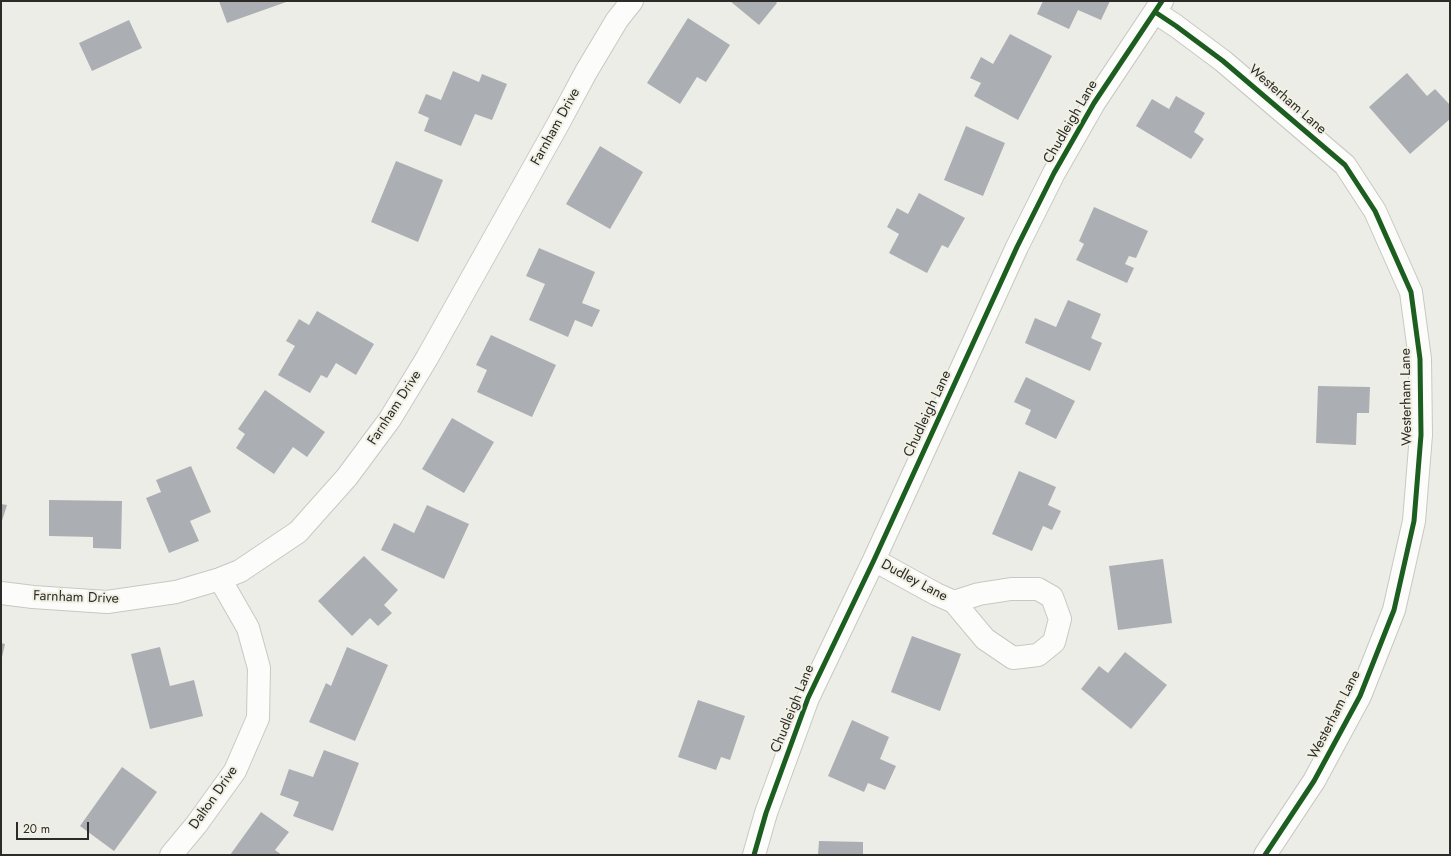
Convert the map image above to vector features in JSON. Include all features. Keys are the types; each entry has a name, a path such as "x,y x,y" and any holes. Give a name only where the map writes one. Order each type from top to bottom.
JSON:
{"street":[{"name":"Farnham Drive","path":"1,593 33,597 107,602 176,592 220,579 240,571 298,532 347,477 390,419 431,352 590,65 617,20 632,1"},
{"name":"Chudleigh Lane","path":"754,855 766,813 808,698 874,560 1017,247 1054,173 1094,103 1159,6"},
{"name":"Westerham Lane","path":"1159,6 1176,26 1222,60 1345,165 1375,212 1411,292 1420,359 1421,434 1414,521 1394,610 1360,696 1314,781 1265,855"},
{"name":"Dudley Lane","path":"874,560 936,594 954,602"},
{"name":"Dalton Drive","path":"170,855 196,825 235,771 258,718 259,668 248,628 220,579"}],"building":[{"path":"219,1 289,1 227,23"},
{"path":"730,1 775,1 777,3 759,25"},
{"path":"1043,1 1110,1 1101,20 1078,10 1069,29 1037,14"},
{"path":"688,18 730,45 706,82 697,77 680,104 647,83"},
{"path":"129,20 142,48 92,71 79,43"},
{"path":"1010,34 1052,56 1018,120 974,96 981,83 970,78 981,57 993,64"},
{"path":"453,71 479,82 482,74 507,84 492,120 475,114 461,146 424,131 429,118 418,113 426,94 441,100"},
{"path":"1407,73 1427,96 1435,89 1450,105 1450,119 1410,154 1369,107"},
{"path":"1176,96 1205,113 1194,132 1204,139 1191,159 1136,126 1152,99 1169,109"},
{"path":"966,126 1005,143 983,196 944,180"},
{"path":"600,146 643,172 610,229 566,204"},
{"path":"396,161 443,180 418,242 371,222"},
{"path":"919,193 965,218 948,248 942,245 927,273 889,253 899,234 887,227 897,208 908,214"},
{"path":"1094,207 1148,231 1136,258 1129,256 1125,264 1134,268 1127,283 1076,260 1084,244 1079,241"},
{"path":"539,248 595,272 582,303 600,310 592,327 575,320 568,337 529,320 545,284 526,276"},
{"path":"1068,300 1101,314 1091,338 1102,343 1090,371 1025,343 1035,318 1056,327"},
{"path":"317,311 374,344 356,375 336,363 327,378 321,375 310,393 278,375 295,346 286,341 299,319 309,325"},
{"path":"491,335 556,365 532,417 477,392 487,370 476,365"},
{"path":"1026,377 1075,401 1056,439 1025,424 1031,410 1014,402"},
{"path":"1318,386 1370,387 1369,413 1357,413 1356,445 1316,443"},
{"path":"265,390 325,432 307,457 293,447 274,474 236,448 245,434 238,429"},
{"path":"452,418 494,442 464,493 422,469"},
{"path":"191,466 211,512 190,521 199,541 169,553 146,498 161,492 156,480"},
{"path":"1019,471 1056,487 1048,505 1061,511 1052,530 1043,526 1032,551 992,534"},
{"path":"49,500 122,501 121,549 93,548 93,537 49,536"},
{"path":"1,504 7,505 1,524"},
{"path":"427,505 469,524 444,579 381,550 394,523 414,533"},
{"path":"364,556 398,590 384,605 392,613 378,626 370,618 352,636 318,601"},
{"path":"1163,559 1172,623 1118,630 1109,566"},
{"path":"912,636 961,654 940,711 891,692"},
{"path":"1,643 5,644 2,657 1,656"},
{"path":"160,647 170,686 194,680 203,716 150,729 131,654"},
{"path":"347,647 388,665 355,741 309,722 326,683 331,686"},
{"path":"1125,652 1167,685 1131,729 1081,689 1099,666 1108,673"},
{"path":"698,700 745,716 730,760 721,757 716,770 678,757"},
{"path":"852,720 889,737 880,759 896,766 885,790 868,783 864,792 828,776"},
{"path":"324,750 359,763 333,831 293,816 299,802 280,795 289,769 313,777"},
{"path":"122,767 157,792 114,851 80,826"},
{"path":"261,812 289,832 275,850 282,855 230,855"},
{"path":"819,841 863,842 863,855 818,855"}],"cycle path":[{"path":"754,855 766,813 808,698 874,560 1017,247 1054,173 1094,103 1162,1"},
{"path":"1155,12 1223,61 1345,165 1375,211 1411,292 1420,359 1421,435 1414,521 1394,610 1360,696 1314,781 1265,855"}]}
